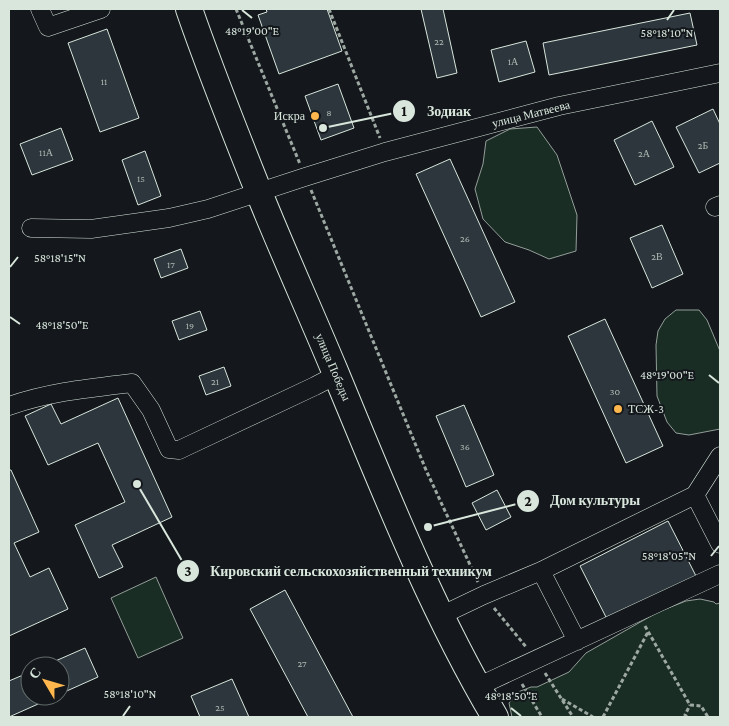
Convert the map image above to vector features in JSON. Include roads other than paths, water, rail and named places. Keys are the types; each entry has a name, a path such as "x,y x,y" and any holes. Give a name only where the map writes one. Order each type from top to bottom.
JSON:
{"highway":[{"name":"улица Победы","path":"189,9 258,192 395,516 440,616 495,717"}],"street":[{"path":"40,9 48,27 101,9"},
{"name":"улица Матвеева","path":"31,228 91,229 169,218 208,209 386,152 559,106 720,73"},
{"path":"9,406 30,398 82,388 132,383 151,410 169,449 179,450 336,375"},
{"path":"440,616 540,571 695,494 720,456"},
{"path":"695,494 720,544"},
{"path":"540,571 576,641"},
{"path":"477,687 720,574"}],"place":[{"name":"Искра","path":"315,116"},
{"name":"Зодиак","path":"323,128"},
{"name":"ТСЖ-3","path":"618,409"},
{"name":"Кировский сельскохозяйственный техникум","path":"137,484"},
{"name":"Дом культуры","path":"428,527"}]}
